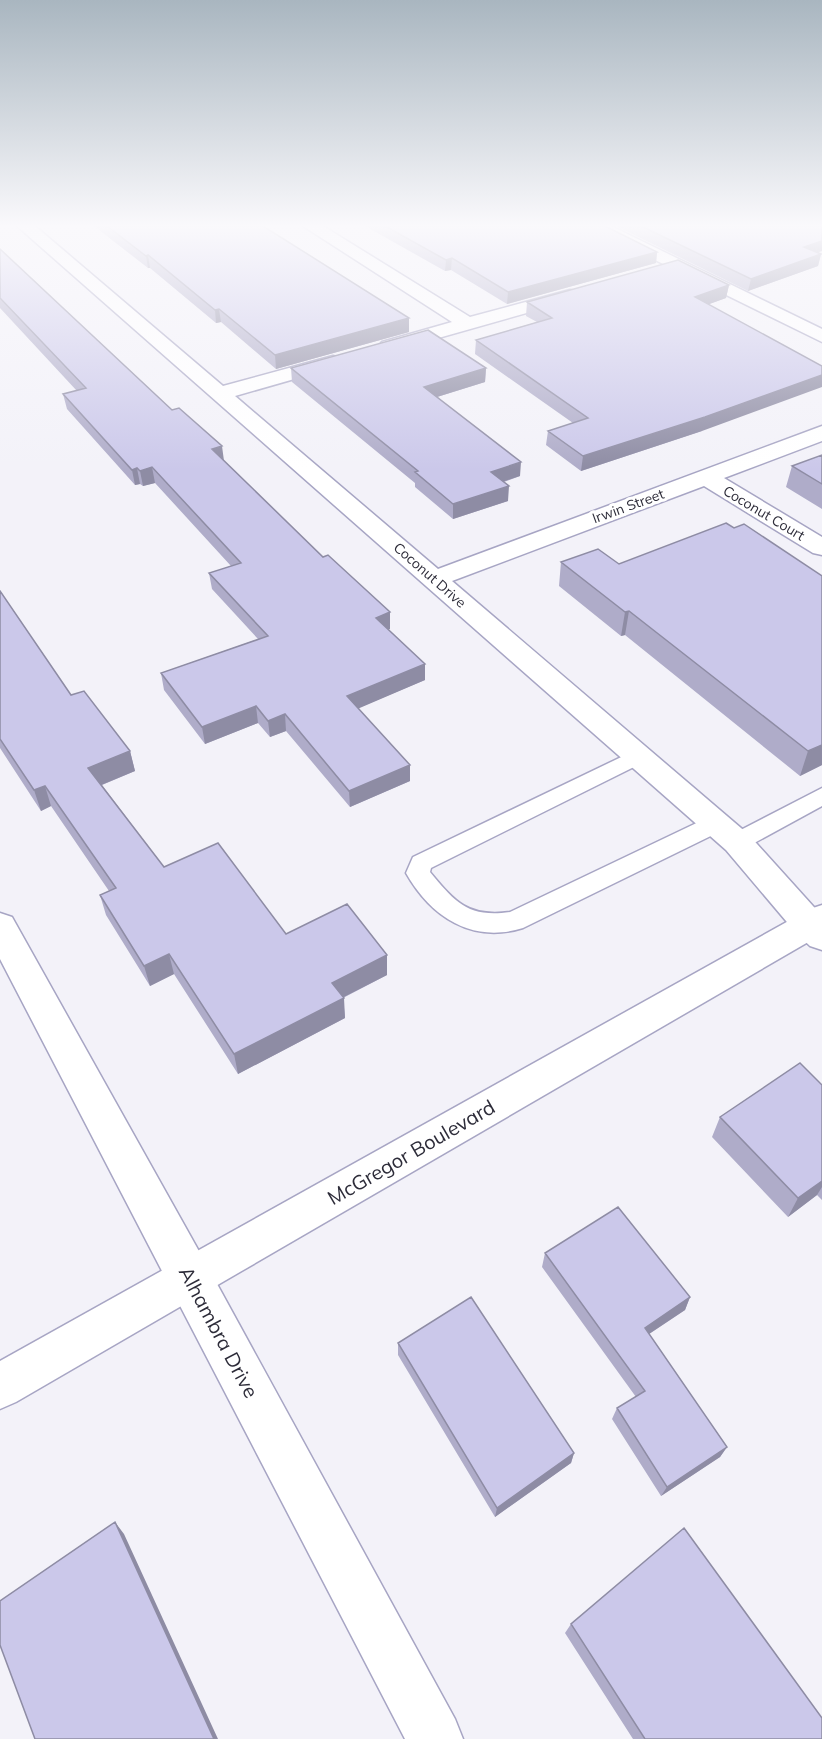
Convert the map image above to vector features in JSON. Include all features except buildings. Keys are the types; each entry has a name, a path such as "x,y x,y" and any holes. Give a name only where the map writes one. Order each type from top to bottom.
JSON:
{"street":[{"name":"Coconut Drive","path":"119,307 737,842 818,926"},
{"path":"441,307 468,324"},
{"path":"219,394 528,307"},
{"path":"763,307 822,336"},
{"name":"Irwin Street","path":"435,579 822,433"},
{"name":"Coconut Court","path":"706,477 822,548"},
{"name":"Alhambra Drive","path":"0,926 190,1277 435,1739"},
{"name":"McGregor Boulevard","path":"0,1386 190,1277 818,926"}],"lane":[{"path":"638,756 421,863 418,873 442,903 475,924 492,926 514,921 715,824"},
{"path":"737,842 822,796"}]}
